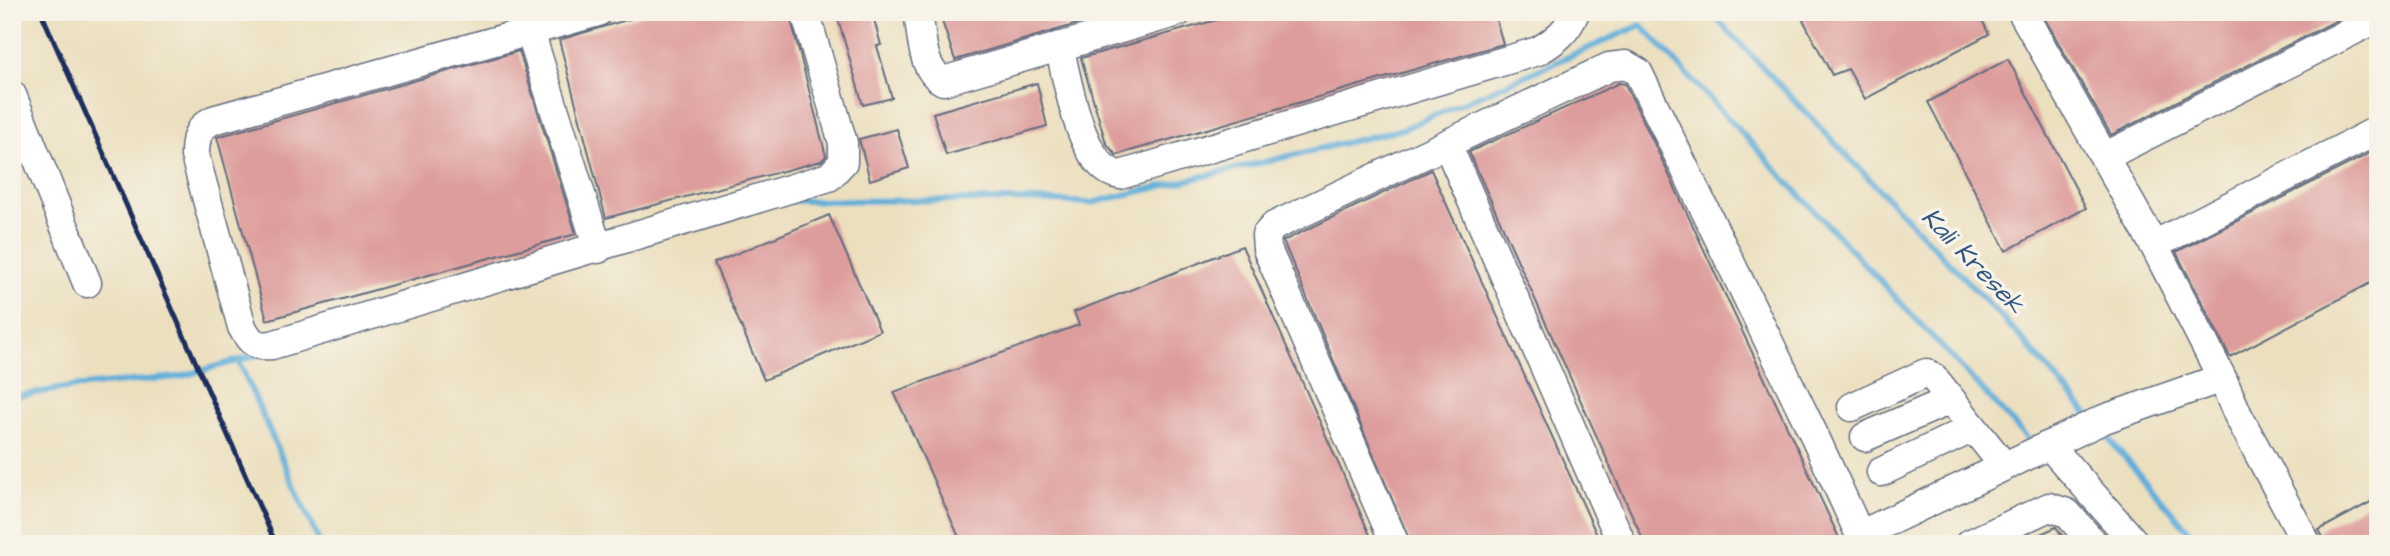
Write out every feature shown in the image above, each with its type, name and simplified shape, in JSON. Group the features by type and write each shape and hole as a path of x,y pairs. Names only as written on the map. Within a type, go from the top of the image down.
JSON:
{"street":[{"path":"598,12 527,23 213,120 201,128 195,143 195,156 242,327 253,343 259,347 272,345 598,249 829,177 843,162 844,143 805,12"},
{"path":"918,12 928,67 935,77 943,81 1178,12"},
{"path":"1059,46 1083,136 1092,155 1111,173 1121,174 1538,51 1557,40 1571,24 1575,12"},
{"path":"2022,12 2154,245 2238,415 2307,544"},
{"path":"2104,157 2378,18"},
{"path":"527,23 598,249"},
{"path":"1395,544 1267,248 1266,234 1274,226 1609,68 1626,65 1638,72 1862,539 2004,466 2104,419 2222,378"},
{"path":"12,95 86,283"},
{"path":"2154,245 2378,131"},
{"path":"1447,145 1622,544"},
{"path":"1852,407 1926,373 1934,378 2004,466"},
{"path":"1865,437 1950,400"},
{"path":"1881,472 1973,428"},
{"path":"2059,440 2136,544"},
{"path":"1969,544 2049,507 2067,513 2094,544"}],"building":[{"path":"653,12 789,12 826,156 821,161 606,218 559,40"},
{"path":"836,12 872,12 881,45 877,46 892,98 863,105"},
{"path":"939,12 1118,12 955,60"},
{"path":"1245,12 1494,12 1503,44 1116,155 1106,143 1081,58"},
{"path":"1799,12 1978,12 1989,34 1865,99 1848,69 1832,75"},
{"path":"2041,12 2353,12 2111,135"},
{"path":"519,51 576,234 267,320 217,137"},
{"path":"2008,59 2086,208 2006,251 1928,102"},
{"path":"1037,83 1047,126 946,155 933,113"},
{"path":"1619,83 1625,84 1654,143 1842,544 1645,544 1469,152"},
{"path":"897,129 909,168 870,180 859,139"},
{"path":"2378,149 2378,279 2230,357 2176,252"},
{"path":"1431,170 1601,544 1411,544 1283,241"},
{"path":"829,215 880,331 764,380 714,263"},
{"path":"1242,246 1374,544 962,544 894,392 1079,325 1074,312"},
{"path":"2378,498 2378,544 2327,544 2319,530"},
{"path":"2056,527 2068,544 2018,544"}],"waterway":[{"name":"Kali Kresek","path":"1710,12 2022,339 2091,418"},
{"path":"789,201 1035,200 1091,203 1403,129 1641,25 2027,438"},
{"path":"12,397 71,387 178,377 258,355"},
{"path":"238,360 320,544"},
{"name":"Kali Kresek","path":"2100,429 2200,544"}],"railway":[{"path":"41,12 276,544"}]}
